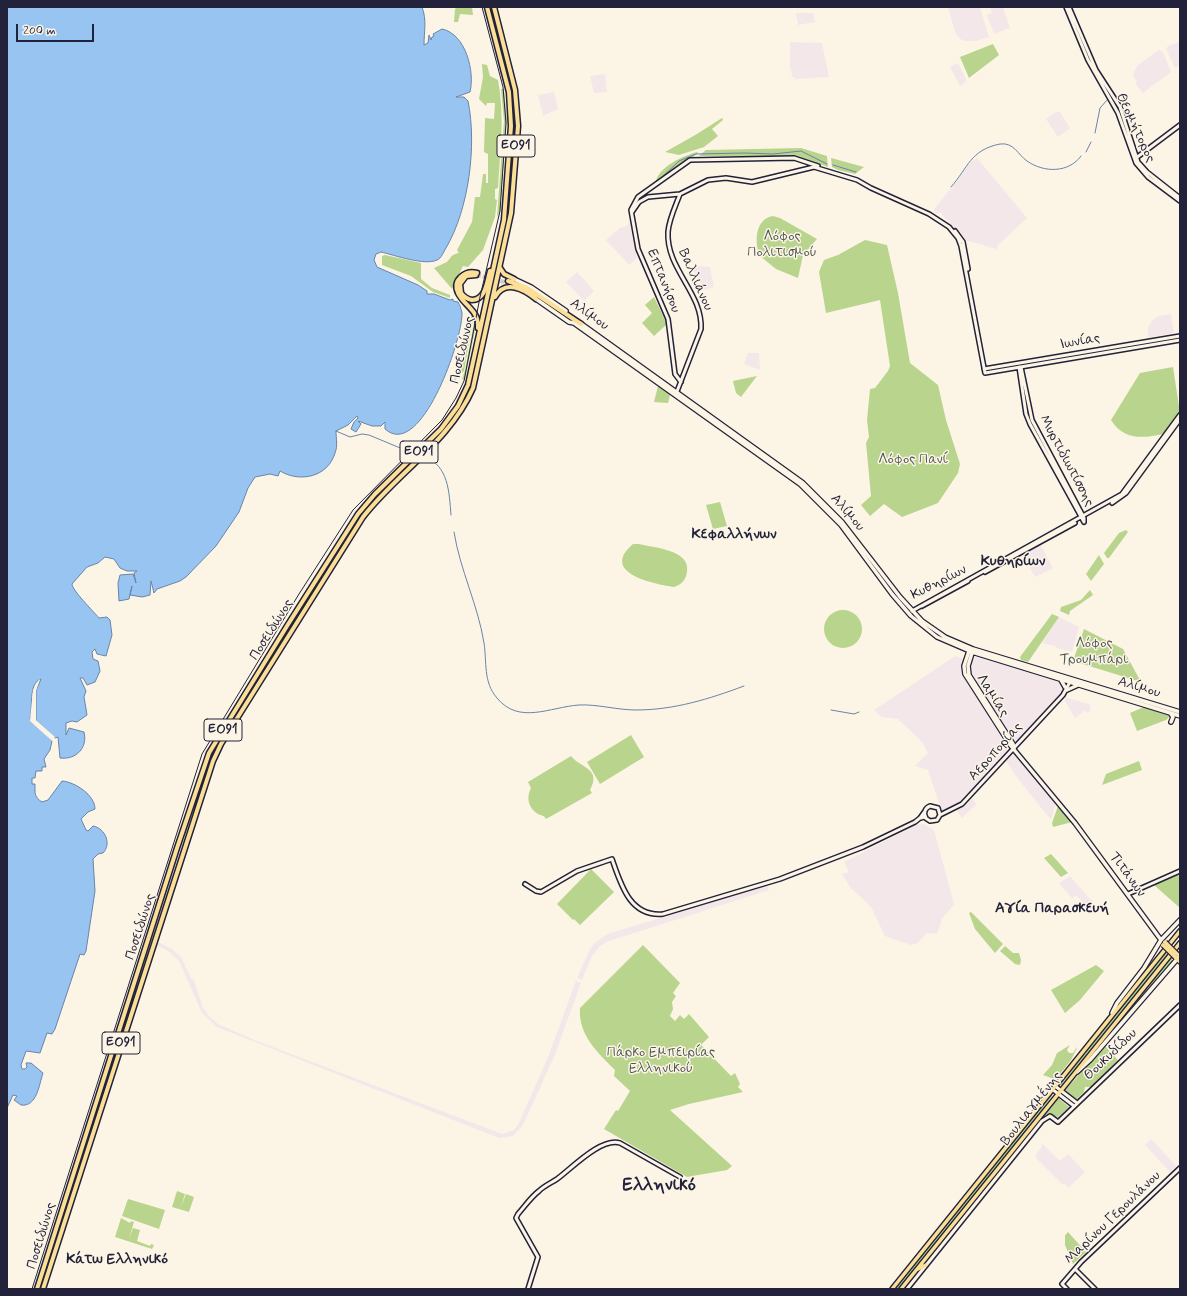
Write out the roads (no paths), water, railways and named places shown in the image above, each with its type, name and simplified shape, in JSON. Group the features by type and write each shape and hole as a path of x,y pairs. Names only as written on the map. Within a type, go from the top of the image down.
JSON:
{"highway":[{"name":"Ποσειδώνος","path":"37,1289 201,773 216,741 327,562 366,503 448,420 462,399 467,387 504,220 512,120 511,101 487,7"},
{"name":"Ποσειδώνος","path":"43,1289 207,775 218,749 328,571 366,513 448,428 462,410 475,381 510,213 518,115 513,81 494,7"},
{"path":"504,173 507,180"},
{"path":"501,210 506,198"},
{"path":"477,346 478,318 474,311 460,296 457,286 459,279 464,274 471,272 477,274 468,276 461,282 461,293 469,299 476,299 483,294 495,258"},
{"path":"500,266 504,274 514,279"},
{"path":"574,323 528,291 508,282 527,288 581,324"},
{"path":"492,305 499,292 510,287 521,289 536,299"},
{"path":"327,562 328,571"},
{"path":"280,638 288,636"},
{"path":"234,711 237,714 236,720"}],"main road":[{"name":"Αλίμου","path":"514,279 535,290 800,484 841,525 892,594 916,621 937,637 971,650 1180,712"},
{"name":"Αλίμου","path":"536,299 574,323 782,466 818,496 846,527 912,611 933,630 981,655 1058,678 1069,679 1078,685 1180,716"},
{"path":"969,662 971,650"},
{"name":"Λαμίας","path":"971,650 964,666 965,674 1014,748 1076,823"},
{"path":"969,662 974,657 981,655"},
{"name":"Λαμίας","path":"969,662 969,675 1013,744 1014,748"},
{"path":"1058,678 1063,681 1066,689 1078,685"},
{"path":"1170,713 1173,716 1171,722"},
{"name":"Τιτάνων","path":"1076,823 1163,942"},
{"name":"Βουλιαγμένης","path":"1112,1013 1117,1002 1180,920"},
{"name":"Βουλιαγμένης","path":"892,1289 1112,1013 1180,931"},
{"path":"1070,1078 1090,1060 1178,957 1163,942"},
{"name":"Βουλιαγμένης","path":"904,1288 1070,1078 1180,943"},
{"path":"1036,1122 1036,1128"},
{"path":"1016,1146 1025,1141"},
{"path":"935,1254 937,1245"},
{"path":"917,1270 926,1265"}],"street":[{"name":"Θεομήτορος","path":"1067,7 1096,70 1120,107 1136,158 1147,172 1180,198"},
{"name":"Θεομήτορος","path":"1067,7 1088,60 1118,113 1136,163 1148,177 1180,201"},
{"path":"1136,158 1180,125"},
{"path":"631,211 638,198 690,160 794,158 859,178 872,186 926,210 950,225 963,242 986,371"},
{"path":"804,161 807,166 806,170"},
{"path":"631,211 642,199 652,195 680,194 713,179 726,178 752,182 814,167 857,180 871,188 929,214 949,227 961,243 986,371"},
{"path":"650,190 652,195"},
{"name":"Βαλλιάνου","path":"675,393 701,329 702,319 698,306 673,261 670,251 668,228 680,194"},
{"name":"Επτανήσου","path":"631,211 642,260 668,319 675,374 679,381"},
{"name":"Ιωνίας","path":"1020,366 1180,336"},
{"name":"Ιωνίας","path":"986,371 1180,340"},
{"name":"Μυρτιδιωτίσσης","path":"1020,366 1032,420 1082,518"},
{"name":"Κυθηρίων","path":"1082,518 1123,494 1180,415"},
{"name":"Κυθηρίων","path":"912,611 1125,494 1180,419"},
{"name":"Αεροπορίας","path":"940,815 962,804 1063,695 1069,679"},
{"path":"525,884 536,891 541,892 577,871 612,859 623,888 631,902 640,910 656,915 780,879 862,847 920,818 935,821 940,815 939,810 936,806 928,807 920,818"},
{"path":"925,811 926,818"},
{"path":"823,863 825,867"},
{"path":"1128,894 1180,871"},
{"name":"Θουκυδίδου","path":"1036,1128 1049,1116 1058,1122 1075,1104 1180,1005"},
{"path":"1054,1087 1075,1104"},
{"path":"904,1288 926,1265 1036,1128"},
{"path":"528,1289 538,1257 516,1218 539,1190 557,1179 599,1147 613,1142 620,1143 680,1177"},
{"name":"Μαρίνου Γερουλάνου","path":"1068,1289 1062,1284 1075,1269 1180,1168"},
{"path":"1075,1269 1095,1289"}],"water":[{"path":"7,7 422,7 425,21 424,45 428,43 429,35 431,40 434,36 433,34 442,29 450,32 457,38 467,55 471,74 470,92 456,97 464,97 468,101 472,137 469,176 465,196 454,232 441,257 432,262 425,262 381,252 376,254 374,260 377,267 418,285 427,291 427,294 434,294 450,300 453,299 453,301 458,302 462,313 455,346 448,369 425,413 412,428 399,434 385,429 385,422 381,426 372,426 358,421 361,424 356,432 351,429 354,422 358,418 357,416 348,425 336,431 337,445 335,453 326,468 320,472 312,476 296,477 280,471 278,476 270,474 255,477 248,488 239,512 216,546 186,577 180,581 157,589 154,593 151,581 150,595 142,597 130,595 132,586 129,599 119,601 118,583 120,575 133,574 136,583 134,573 137,571 127,571 120,568 114,559 105,557 98,563 87,567 72,584 79,596 99,618 107,617 110,620 112,635 106,656 97,654 95,649 92,652 93,659 98,661 100,671 95,682 87,685 83,678 80,678 86,691 84,697 87,715 77,722 72,721 66,723 66,735 69,728 84,732 84,743 80,752 76,755 60,758 58,737 55,738 36,720 36,691 41,679 37,681 34,686 30,719 52,741 50,750 44,759 46,767 42,767 42,771 36,771 35,778 32,778 32,784 35,784 36,796 42,802 48,800 62,781 73,784 88,794 92,799 95,809 88,812 81,819 86,830 88,831 93,826 97,827 104,833 107,845 103,853 98,854 93,859 95,891 86,951 84,955 80,954 55,1029 52,1034 47,1033 40,1053 26,1051 21,1065 22,1069 25,1069 27,1067 26,1063 31,1063 43,1073 38,1089 31,1103 21,1105 14,1100 17,1096 13,1095 7,1108"}],"waterway":[{"path":"1095,133 1100,108 1108,99"},
{"path":"1086,152 1091,142"},
{"path":"951,187 976,155 990,147 1000,144 1009,145 1027,161 1041,168 1056,169 1070,166 1081,156"},
{"path":"659,180 679,161 696,154 773,154 801,151 827,164"},
{"path":"833,165 856,172"},
{"path":"336,431 350,437 362,434 369,435 405,450"},
{"path":"424,456 432,460 443,473 448,489 451,515"},
{"path":"454,532 460,560 481,629 489,685 497,698 506,706 515,711 525,713 579,705 593,705 629,710 650,710 691,703 744,686"},
{"path":"831,710 854,714 859,712"}],"tunnel":[{"path":"477,275 508,283"}],"tram line":[{"path":"32,1289 202,754 299,594 353,510 442,420 456,398 464,381 480,297 500,211 506,123 503,87 482,7"}],"district":[{"name":"Κεφαλλήνων","path":"734,535"},
{"name":"Κυθηρίων","path":"1013,562"},
{"name":"Αγία Παρασκευή","path":"1052,909"},
{"name":"Ελληνικό","path":"659,1186"},
{"name":"Κάτω Ελληνικό","path":"117,1260"}],"park label":[{"name":"Λόφος Πολιτισμού","path":"782,246"},
{"name":"Λόφος Πανί","path":"913,460"},
{"name":"Λόφος Τρουμπάρι","path":"1094,652"},
{"name":"Πάρκο Εμπειρίας Ελληνικού","path":"661,1062"}]}
